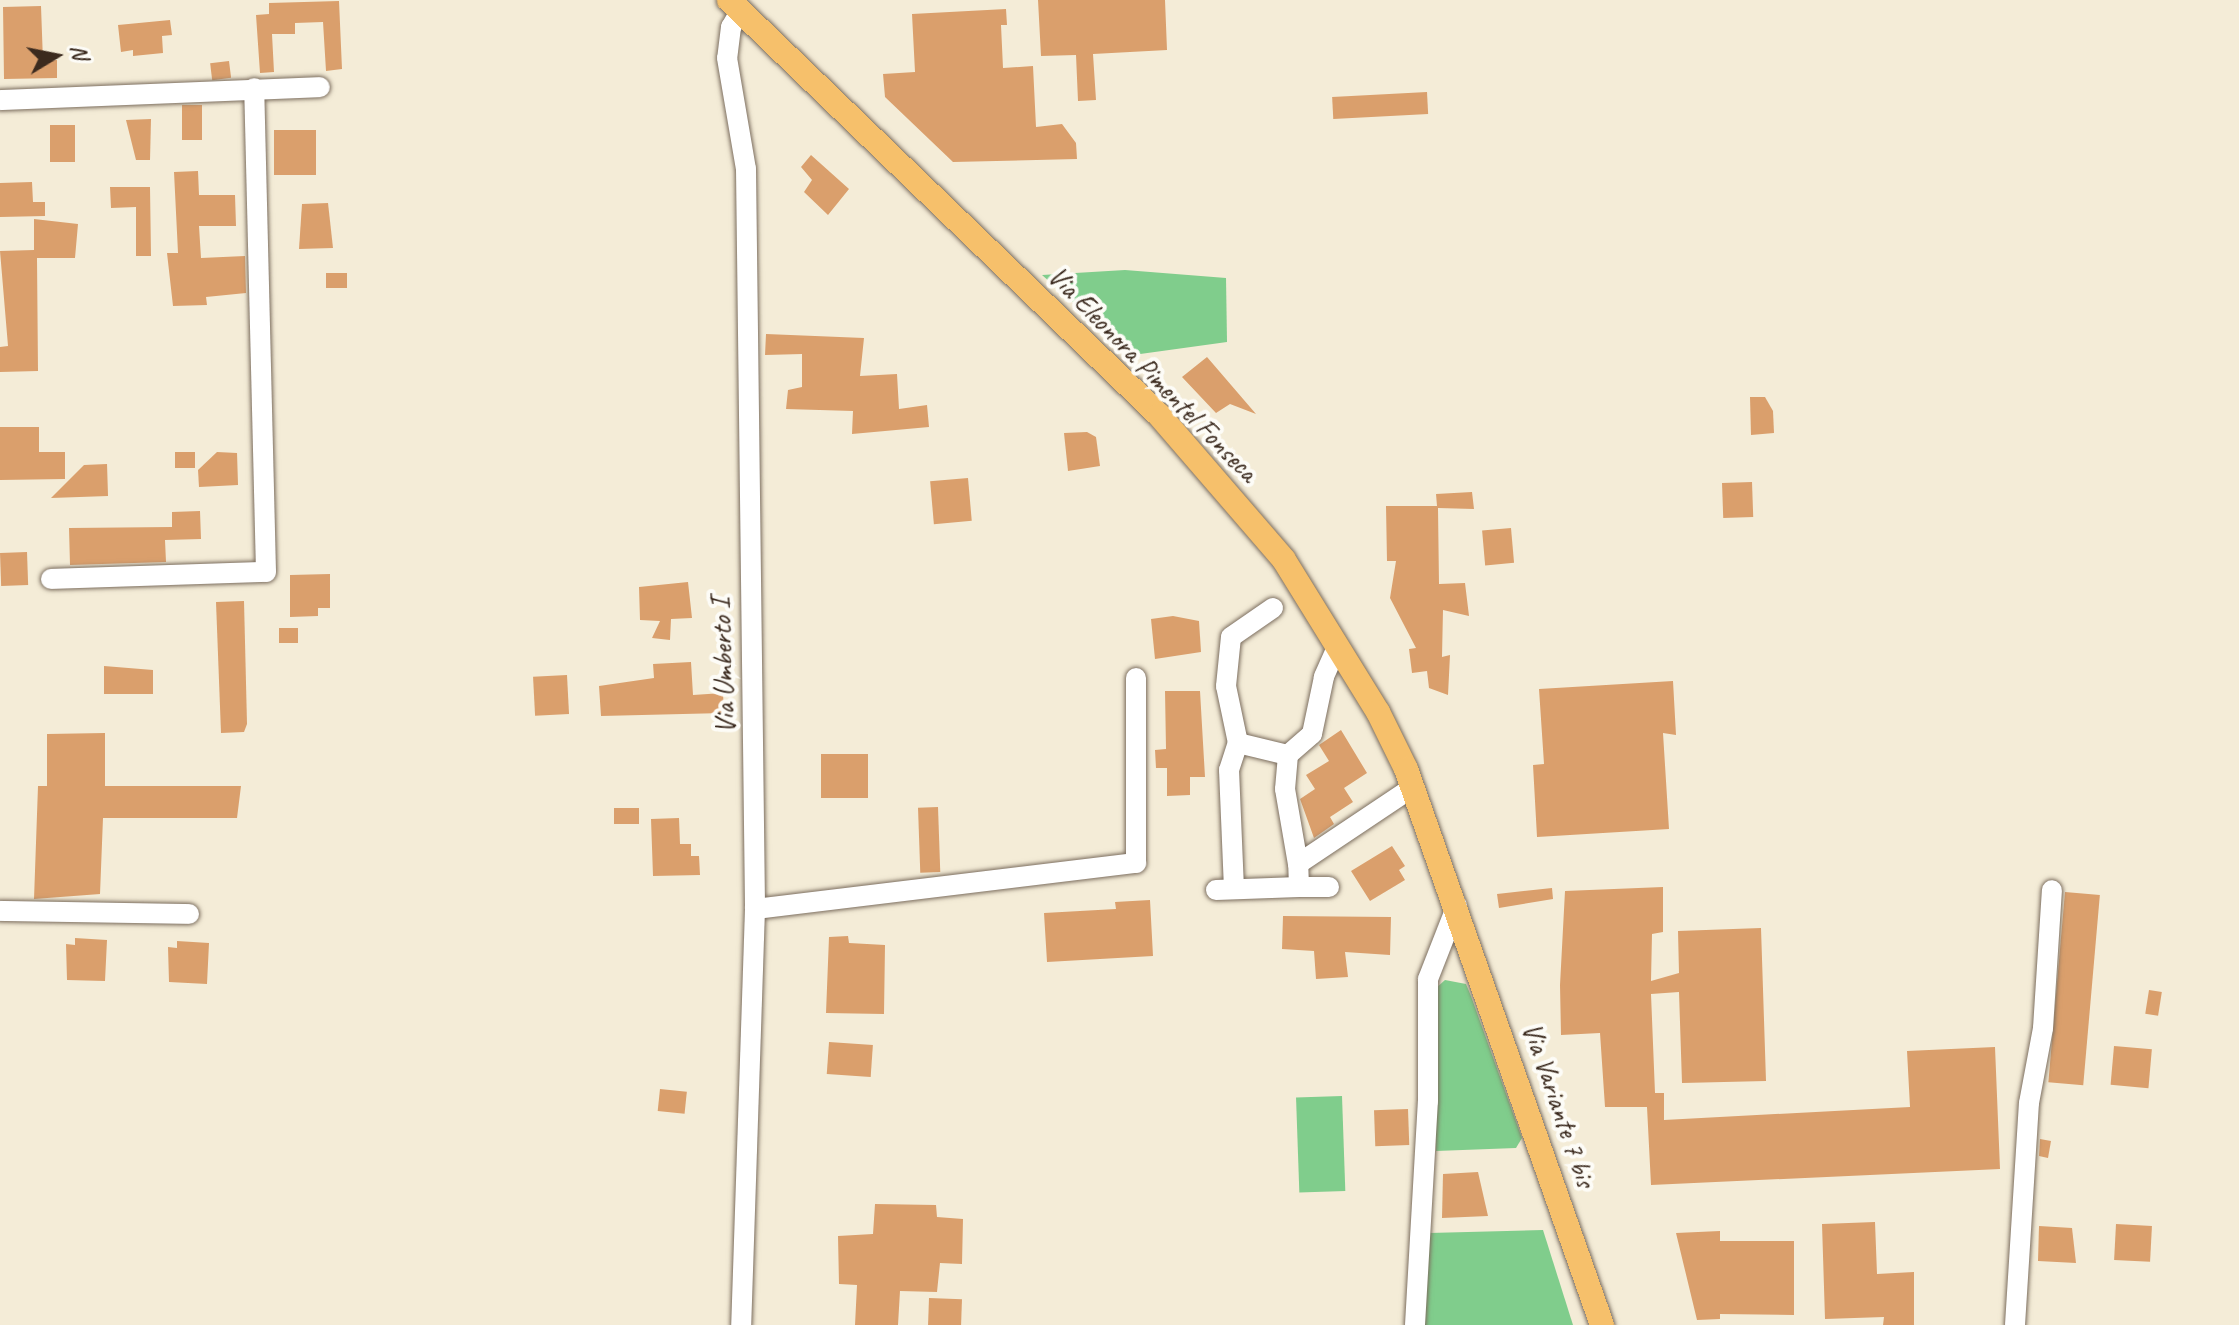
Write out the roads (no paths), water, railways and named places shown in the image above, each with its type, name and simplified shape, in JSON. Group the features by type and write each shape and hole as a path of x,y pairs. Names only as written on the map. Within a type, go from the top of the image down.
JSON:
{"main road":[{"name":"Via Eleonora Pimentel Fonseca","path":"735,5 1159,415 1284,560 1338,645 1413,787 1457,905"},
{"name":"Via Variante 7 bis","path":"1457,905 1602,1325"}],"street":[{"name":"Via Umberto I","path":"735,5 727,58 746,169 755,909 741,1325"},
{"path":"0,100 320,87"},
{"path":"51,579 266,572 254,88"},
{"path":"1273,608 1231,637 1226,686 1238,743 1229,770 1225,889 1329,887"},
{"path":"1299,887 1298,864 1286,801 1288,755 1312,734 1324,677 1338,645"},
{"path":"755,909 1136,863 1136,678"},
{"path":"1238,743 1288,755"},
{"path":"1298,864 1413,787"},
{"path":"2015,1325 2029,1103 2043,1028 2052,890"},
{"path":"1415,1325 1426,1163 1428,979 1457,905"},
{"path":"0,911 189,914"}]}
